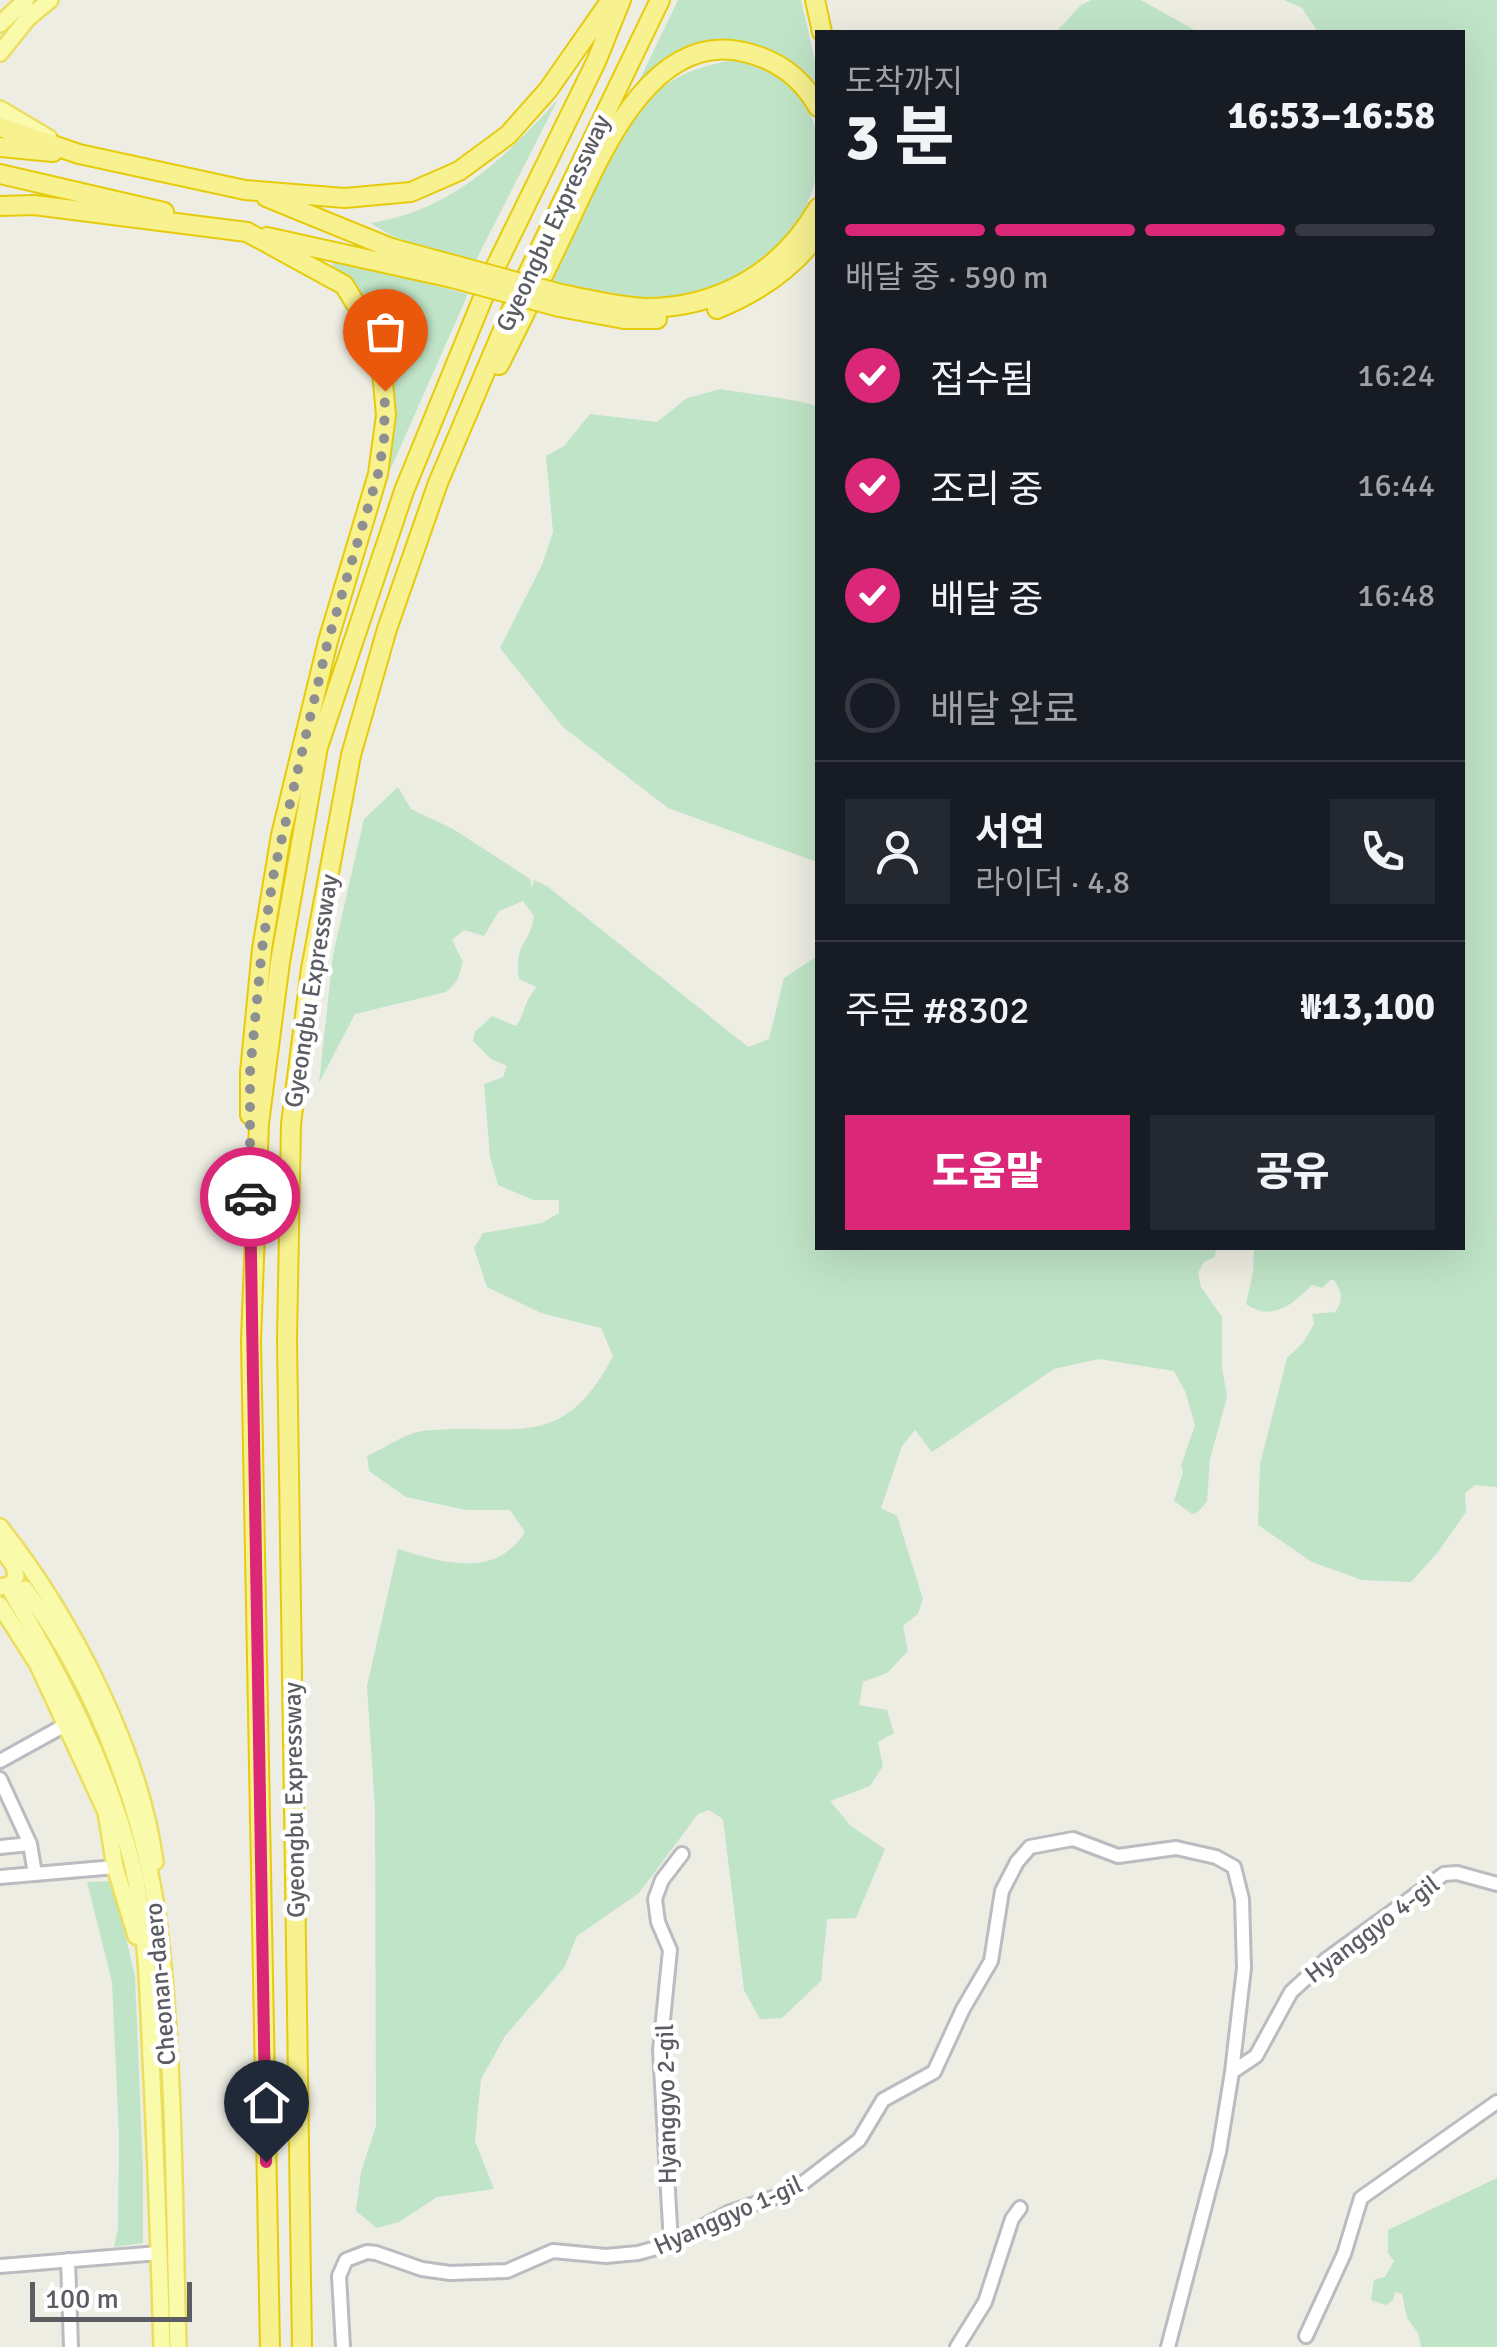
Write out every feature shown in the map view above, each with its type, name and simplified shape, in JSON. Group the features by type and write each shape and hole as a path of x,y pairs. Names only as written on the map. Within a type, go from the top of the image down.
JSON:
{"highway":[{"path":"0,127 79,154 246,190 345,198 410,192 459,171 508,135 531,110 611,0"},
{"name":"Gyeongbu Expressway","path":"270,2347 251,1341 259,1123 280,962 318,748 404,491 496,266 596,62 622,0"},
{"name":"Gyeongbu Expressway","path":"302,2347 287,1339 290,1124 311,969 351,756 387,628 438,483 518,292 660,0"},
{"path":"815,0 822,30"},
{"path":"438,483 613,130 651,83 695,56 740,51 785,68 806,87 815,102"},
{"path":"0,147 79,154"},
{"path":"0,174 247,232 455,272 560,300 600,316 650,320 717,309 743,298 783,271 815,237"},
{"path":"246,190 455,272"},
{"path":"0,206 34,205 247,232 344,285 362,314 381,361 386,415 378,474 332,625 306,728 281,834 262,949 250,1072 251,1341"},
{"path":"560,300 644,308 711,299 750,280 775,262 799,238 815,213"}],"main road":[{"path":"0,24 26,0"},
{"path":"0,53 28,18 50,0"},
{"path":"0,110 79,154"},
{"path":"0,1527 67,1630 117,1727 152,1840 161,1946"},
{"path":"0,1546 16,1576 9,1594 106,1812 114,1867 148,1983"},
{"name":"Cheonan-daero","path":"9,1594 80,1681 112,1753 149,1874 161,1946 178,2347"},
{"name":"Cheonan-daero","path":"9,1594 73,1700 112,1796 140,1905 148,1983 162,2347"}],"street":[{"path":"0,1761 67,1724"},
{"path":"0,1779 30,1844 35,1874"},
{"name":"Hyanggyo 1-gil","path":"342,2347 339,2276 346,2260 357,2255 385,2254 442,2274 498,2272 552,2250 619,2256 672,2244 730,2212 799,2188 859,2140 883,2100 934,2072 991,1961 1002,1891 1023,1854 1039,1844 1074,1840 1118,1856 1176,1848 1216,1857 1234,1867 1242,1900 1244,1972 1219,2152 1168,2347"},
{"path":"0,1847 30,1844"},
{"name":"Hyanggyo 2-gil","path":"672,2244 660,2050 670,1950 658,1922 655,1900 662,1880 682,1854"},
{"path":"0,1877 114,1867"},
{"name":"Hyanggyo 4-gil","path":"1232,2072 1256,2056 1291,1992 1326,1959 1444,1874 1457,1873 1497,1884"},
{"path":"1306,2336 1344,2254 1361,2198 1497,2102"},
{"path":"957,2347 985,2302 1012,2220 1020,2208"},
{"path":"0,2266 159,2253"},
{"path":"68,2260 71,2347"}],"green space":[{"path":"678,0 801,0 815,60 815,89 791,62 763,49 667,61 639,81"},
{"path":"1091,0 1141,0 1194,30 1058,30 1081,5"},
{"path":"1284,0 1497,0 1497,1487 1475,1485 1465,1493 1466,1512 1411,1582 1362,1580 1312,1562 1258,1525 1260,1464 1287,1358 1303,1343 1314,1324 1312,1314 1335,1312 1341,1296 1334,1280 1330,1280 1322,1288 1312,1285 1281,1309 1264,1311 1246,1304 1254,1250 1465,1250 1465,30 1317,30 1302,8"},
{"path":"732,60 751,64 777,75 798,95 815,131 815,179 790,232 736,282 685,298 651,301 547,282 622,130 658,91 696,70"},
{"path":"558,99 473,266 425,255 370,223 399,217 451,194 497,161"},
{"path":"337,261 468,294 380,493 393,408 391,364 378,325 339,278 332,263"},
{"path":"721,389 815,406 815,861 668,808 563,727 500,648 542,565 553,532 546,456 564,446 590,414 657,422 687,398"},
{"path":"398,787 411,809 453,829 530,879 532,888 534,880 547,886 748,1047 769,1039 784,978 815,957 815,1250 1216,1250 1215,1257 1204,1262 1198,1273 1201,1287 1222,1317 1222,1368 1227,1397 1210,1459 1207,1501 1192,1514 1174,1501 1195,1425 1185,1391 1174,1371 1099,1359 1054,1369 932,1452 915,1430 902,1446 881,1508 897,1516 923,1599 918,1614 903,1626 908,1651 887,1673 863,1682 859,1705 887,1710 894,1733 878,1742 883,1766 870,1786 830,1801 851,1826 885,1849 856,1918 827,1919 821,1981 782,2018 760,2019 744,1990 723,1819 709,1810 698,1814 639,1893 577,1936 564,1968 505,2036 481,2079 475,2141 494,2189 437,2197 399,2222 377,2228 356,2211 361,2172 376,2126 375,1810 367,1686 398,1549 450,1562 484,1562 513,1547 525,1532 510,1510 466,1510 406,1497 369,1471 367,1456 416,1432 509,1429 554,1421 594,1388 613,1356 601,1328 541,1313 487,1287 474,1248 483,1233 542,1223 559,1213 559,1200 533,1200 498,1185 490,1157 484,1084 503,1077 507,1066 491,1059 473,1041 475,1032 492,1016 516,1026 537,987 519,979 520,951 534,916 523,901 499,911 484,936 464,930 452,940 463,962 457,981 446,992 355,1014 319,1083 333,955 364,819"},
{"path":"113,1881 135,1977 143,2170 143,2243 114,2247 118,2229 119,2137 112,1982 87,1882"},
{"path":"1497,2178 1497,2347 1421,2347 1418,2333 1407,2318 1402,2294 1395,2292 1386,2305 1371,2300 1374,2280 1385,2277 1394,2261 1388,2253 1388,2230"}],"way so far":[{"path":"250,1197 250,1072 274,872 328,641 378,474 384,441 385,391"}],"route":[{"path":"250,1197 266,2162"}]}
